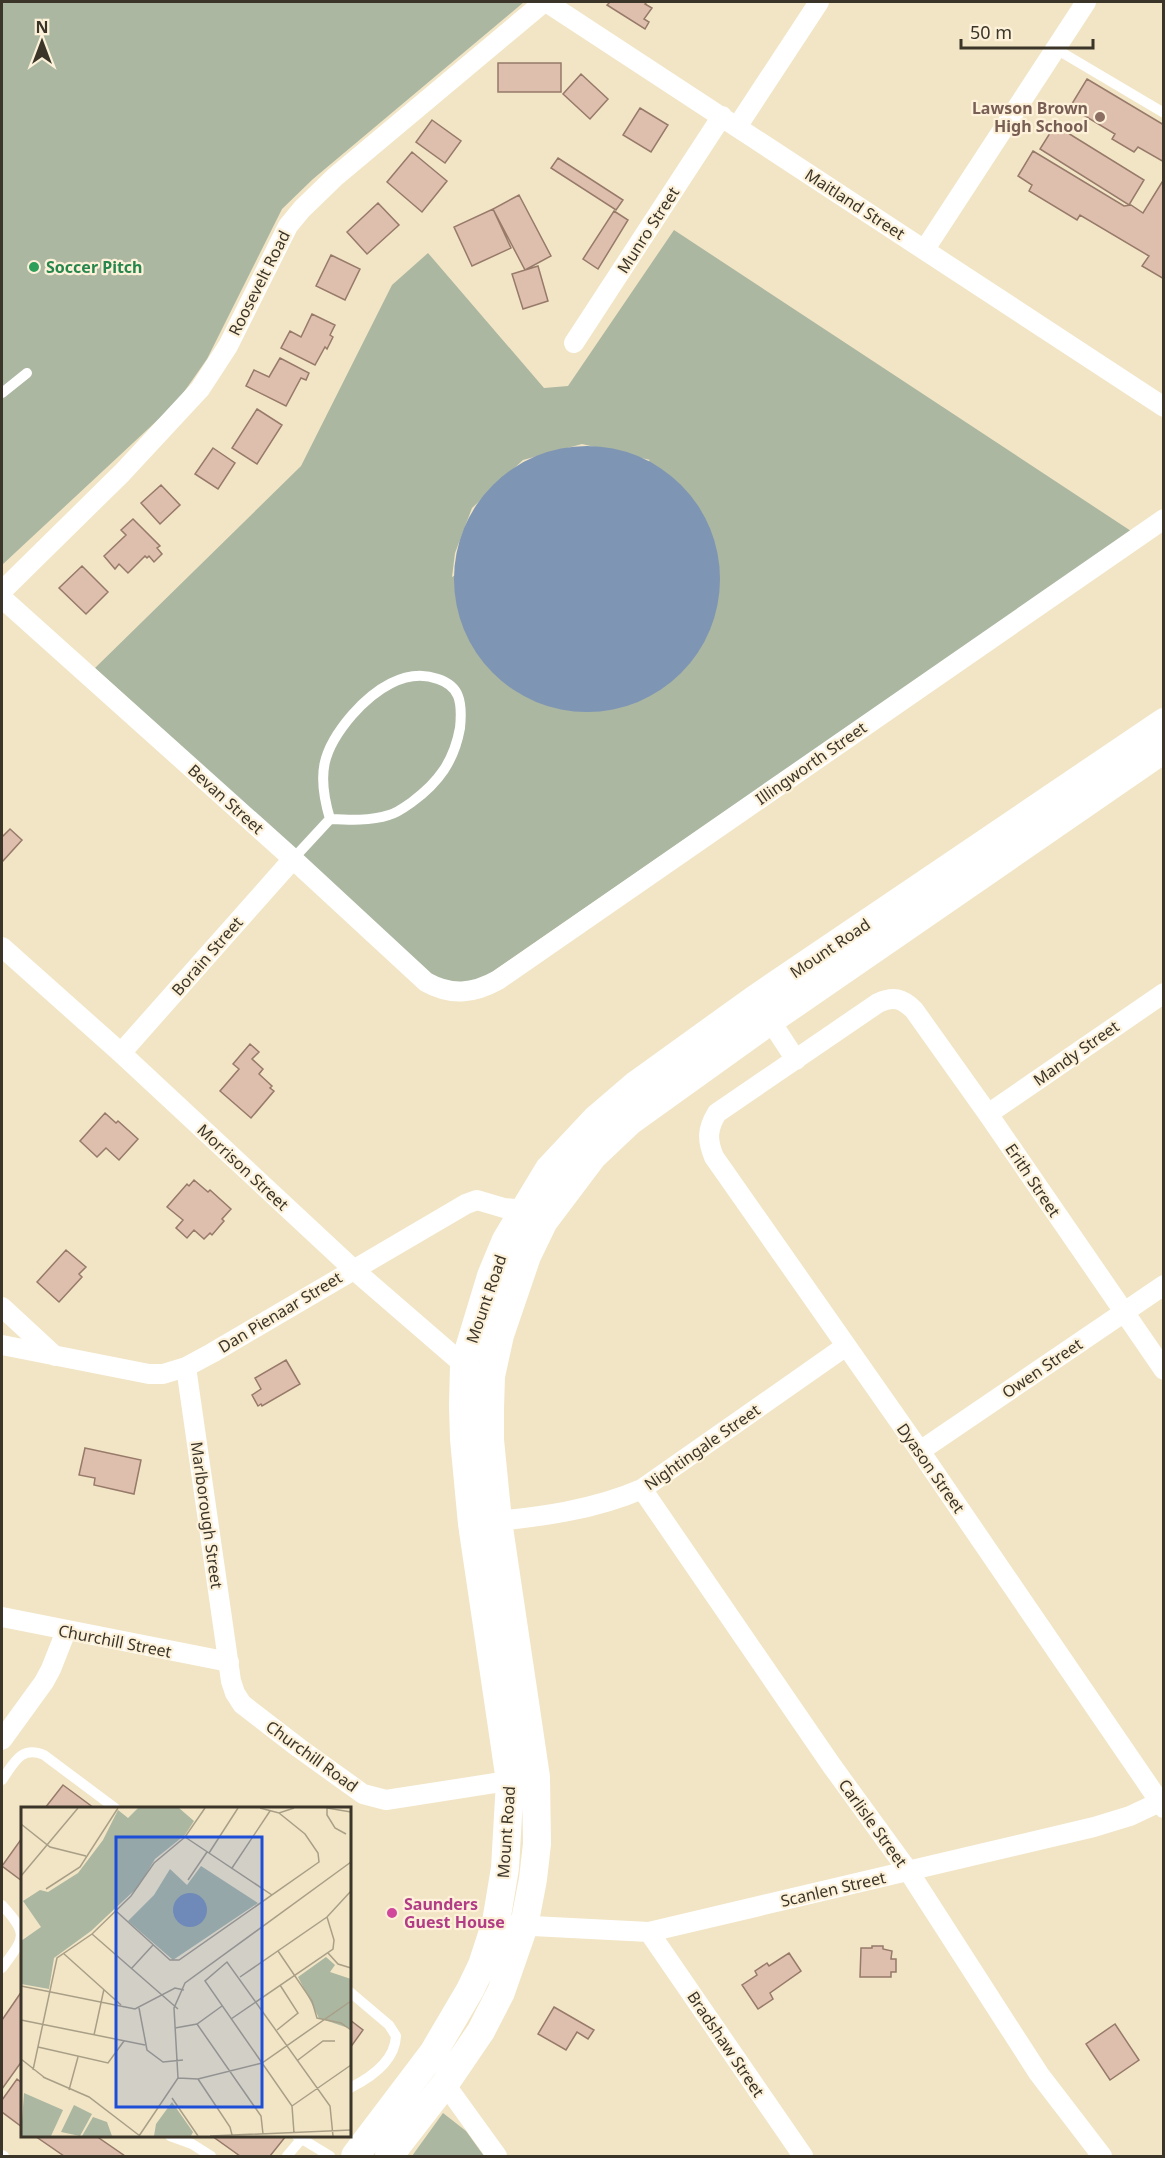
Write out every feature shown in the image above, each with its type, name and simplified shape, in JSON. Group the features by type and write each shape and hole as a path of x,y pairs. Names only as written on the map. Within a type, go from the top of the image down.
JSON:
{"main road":[{"name":"Mount Road","path":"485,1522 491,1376 500,1335 527,1256 534,1216 549,1169 595,1120 637,1084 763,1010 1131,758 1164,722"},
{"name":"Mount Road","path":"1131,758 1164,749"},
{"name":"Mount Road","path":"389,2157 445,2085 481,2031 501,1992 524,1926 537,1844 523,1779 485,1522 464,1439 464,1365 491,1276 506,1240 534,1216"},
{"name":"Mount Road","path":"355,2157 446,2033 470,1990 496,1922 523,1779"}],"street":[{"name":"Maitland Street","path":"545,2 1164,407"},
{"name":"Roosevelt Road","path":"2,591 115,480 200,389 228,346 288,226 302,209 344,170 545,2"},
{"name":"Munro Street","path":"574,343 729,122 819,2"},
{"path":"925,249 1086,2"},
{"name":"Illingworth Street","path":"454,993 472,992 498,980 1164,519"},
{"name":"Bevan Street","path":"2,598 293,859 426,982 454,993"},
{"name":"Borain Street","path":"121,1053 293,859"},
{"name":"Morrison Street","path":"2,947 121,1053 352,1269 464,1365 491,1376"},
{"name":"Mandy Street","path":"988,1114 1164,993"},
{"name":"Erith Street","path":"796,1060 878,1003 896,998 906,1001 988,1114 1164,1370"},
{"path":"763,1010 796,1060"},
{"name":"Dyason Street","path":"796,1060 717,1113 710,1125 709,1146 714,1157 920,1451 1162,1804"},
{"name":"Dan Pienaar Street","path":"2,1345 149,1374 163,1374 186,1367 466,1204 477,1200 534,1216"},
{"name":"Owen Street","path":"920,1451 1164,1285"},
{"path":"2,1307 55,1356"},
{"name":"Nightingale Street","path":"485,1522 597,1506 642,1490 846,1346"},
{"name":"Marlborough Street","path":"186,1367 229,1662"},
{"name":"Carlisle Street","path":"642,1490 832,1766 909,1872 1039,2074 1102,2157"},
{"name":"Churchill Street","path":"2,1617 229,1662"},
{"path":"2,1740 44,1682 66,1631"},
{"name":"Churchill Road","path":"229,1662 235,1693 242,1704 363,1794 386,1800 523,1779"},
{"name":"Scanlen Street","path":"496,1922 524,1926 649,1932 1094,1827 1162,1804"},
{"name":"Bradshaw Street","path":"649,1932 802,2157"},
{"path":"445,2085 497,2157"}],"lane":[{"path":"1056,49 1164,113"},
{"path":"2,393 27,373"},
{"path":"293,859 330,819 366,820 392,814 434,784 443,774 457,741 461,707 452,687 436,678 409,677 393,681 358,708 331,744 324,764 323,792 330,819"},
{"path":"2,1780 21,1755 28,1751 36,1752 44,1755 112,1807"},
{"path":"2,1905 18,1923 21,1930 16,1949 2,1968"},
{"path":"351,1993 389,2025 396,2036 395,2047 378,2070 371,2077 351,2087"},
{"path":"173,2137 192,2144 211,2157"},
{"path":"287,2157 301,2137 330,2157"}],"green space":[{"path":"2,2 524,2 313,179 282,209 207,359 177,402 2,565"},
{"path":"674,230 1131,531 485,977 466,984 437,979 95,668 301,466 392,285 428,253 544,388 568,386","holes":["582,444 650,460 452,577 455,553 472,508 523,460"]},
{"path":"443,2113 466,2131 484,2156 412,2156"}],"water":[{"path":"587,446 613,449 638,456 661,468 681,485 698,505 710,528 717,553 720,579 717,605 710,630 698,653 681,673 661,690 638,702 613,709 587,712 561,709 536,702 513,690 493,673 476,653 464,630 457,605 454,579 457,553 464,528 476,505 493,485 513,468 536,456 561,449"}],"building":[{"path":"610,2 647,2 645,4 652,8 644,19 649,22 645,29 607,5"},
{"path":"498,63 561,63 561,92 498,92"},
{"path":"581,74 608,99 590,119 563,94"},
{"path":"1087,79 1164,125 1164,162 1138,147 1134,152 1112,139 1115,134 1070,107"},
{"path":"640,108 668,125 651,152 623,135"},
{"path":"432,120 461,141 445,163 416,142"},
{"path":"1055,125 1144,180 1129,205 1040,149"},
{"path":"1033,151 1124,206 1131,205 1143,213 1164,179 1164,279 1142,266 1149,256 1080,215 1077,220 1029,191 1032,185 1018,176"},
{"path":"412,152 447,181 422,212 387,182"},
{"path":"558,158 623,200 616,210 551,168"},
{"path":"519,195 551,256 525,270 493,209"},
{"path":"378,203 399,225 367,254 347,232"},
{"path":"493,209 511,248 472,266 454,227"},
{"path":"614,211 628,220 598,269 583,259"},
{"path":"331,255 360,269 345,300 316,286"},
{"path":"538,266 548,301 523,309 512,274"},
{"path":"312,314 335,325 330,335 333,337 327,349 325,347 315,365 281,348 290,331 301,337"},
{"path":"280,358 309,373 306,380 301,378 286,406 246,386 254,370 269,377"},
{"path":"257,409 282,425 257,464 232,448"},
{"path":"213,448 235,463 218,489 195,474"},
{"path":"161,485 180,505 160,524 141,503"},
{"path":"133,519 160,546 157,548 162,554 154,562 149,556 147,558 145,556 128,573 119,564 115,569 104,556 126,535 121,530"},
{"path":"82,566 108,592 86,614 59,588"},
{"path":"10,829 22,840 2,862 2,835"},
{"path":"250,1044 259,1052 252,1059 263,1069 259,1074 272,1086 270,1088 274,1091 251,1118 220,1091 239,1069 233,1064"},
{"path":"105,1113 138,1139 119,1160 106,1148 97,1157 80,1141"},
{"path":"194,1180 208,1192 210,1190 231,1209 212,1235 210,1233 204,1239 194,1230 187,1238 176,1228 183,1220 167,1207 187,1184 189,1186"},
{"path":"66,1250 86,1267 79,1274 82,1277 59,1302 37,1282"},
{"path":"286,1360 300,1384 262,1406 261,1404 258,1406 252,1395 261,1389 255,1378"},
{"path":"85,1448 141,1460 134,1494 94,1485 95,1478 79,1475"},
{"path":"63,1785 93,1807 46,1807"},
{"path":"21,1839 21,1880 2,1866"},
{"path":"872,1946 883,1946 883,1949 892,1951 891,1959 896,1959 896,1972 891,1972 891,1977 860,1977 861,1948 872,1948"},
{"path":"789,1953 801,1971 770,1993 773,1999 758,2009 742,1985 757,1975 755,1971 767,1963 769,1966"},
{"path":"21,1992 21,2062 2,2089 2,2020"},
{"path":"554,2007 594,2030 588,2039 577,2032 566,2050 538,2034"},
{"path":"351,2021 363,2030 351,2047"},
{"path":"1115,2024 1139,2060 1110,2080 1086,2044"},
{"path":"17,2079 21,2082 21,2126 2,2112 2,2100"},
{"path":"36,2137 97,2137 125,2156 64,2156"},
{"path":"213,2137 285,2137 270,2156 240,2156"}],"place":[{"name":"Lawson Brown High School","path":"1100,117"},
{"name":"Soccer Pitch","path":"34,267"},
{"name":"Saunders Guest House","path":"392,1913"}]}
